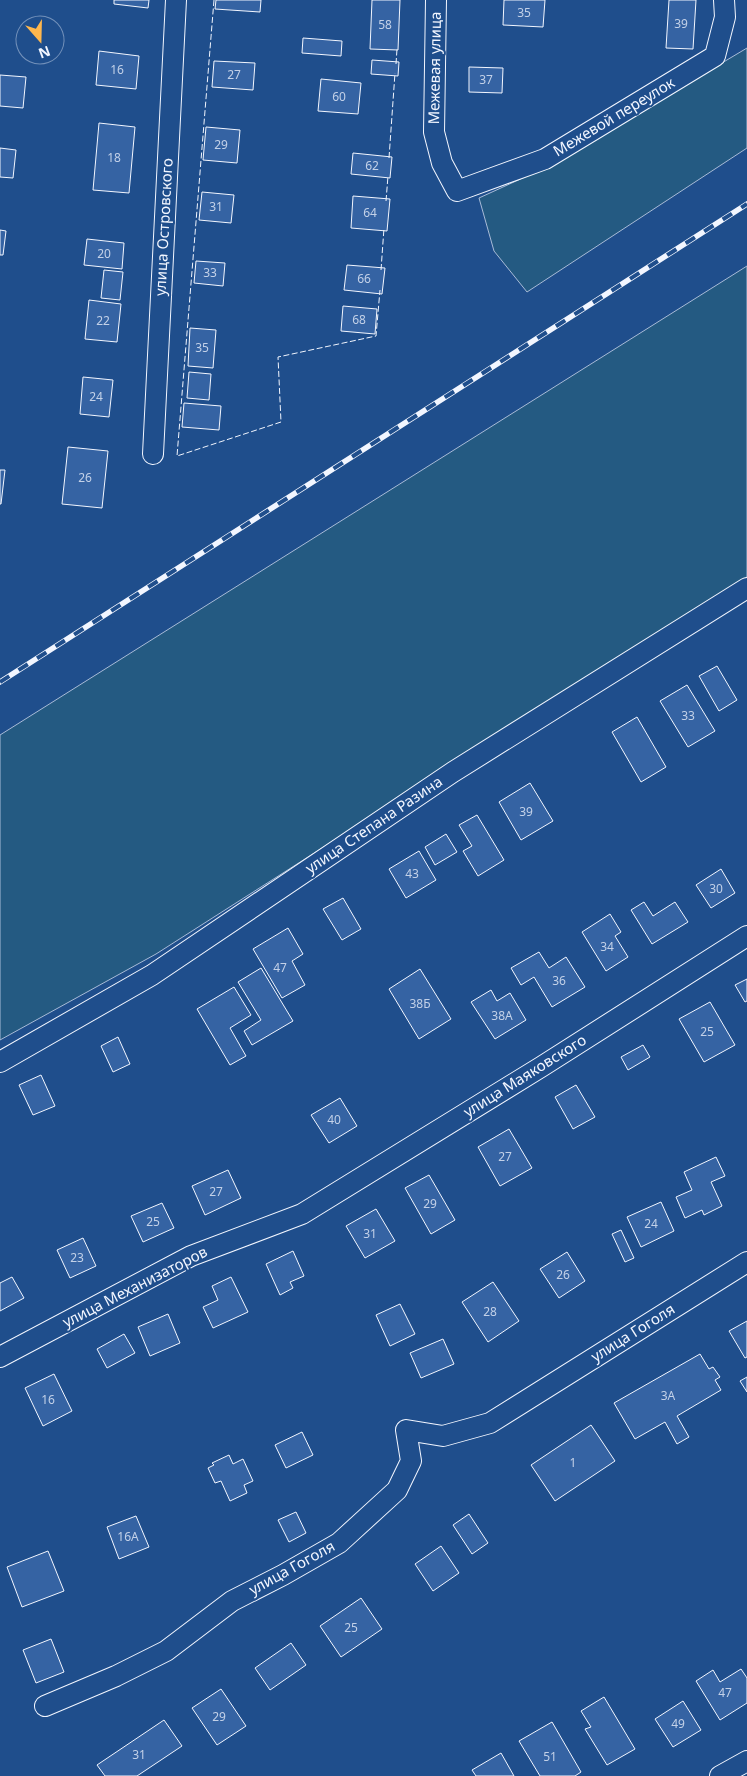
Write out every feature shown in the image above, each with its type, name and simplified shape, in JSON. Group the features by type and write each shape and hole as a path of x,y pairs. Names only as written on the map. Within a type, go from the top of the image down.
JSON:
{"street":[{"name":"улица Островского","path":"153,454 176,0"},
{"name":"Межевая улица","path":"436,0 434,132 442,163 457,191"},
{"name":"Межевой переулок","path":"457,191 545,159 715,56 726,16 724,0"},
{"name":"улица Степана Разина","path":"0,1062 152,975 453,772 747,588"},
{"name":"улица Маяковского","path":"302,1214 542,1067 747,936"},
{"name":"улица Механизаторов","path":"0,1357 191,1256 302,1214"},
{"name":"улица Гоголя","path":"44,1706 116,1676 166,1651 232,1601 339,1543 397,1490 411,1461 406,1430 443,1436 490,1422 747,1262"},
{"path":"720,1776 747,1761"}],"shaded area":[{"path":"747,48 747,148 527,292 494,251 479,198 551,165"},
{"path":"747,266 747,577 156,954 0,1040 0,735"}],"building":[{"path":"114,0 149,0 148,8 114,4"},
{"path":"216,0 261,0 260,12 215,9"},
{"path":"372,0 400,0 398,50 370,49"},
{"path":"504,0 545,0 543,27 503,25"},
{"path":"669,0 696,0 693,49 666,48"},
{"path":"303,38 342,41 341,56 302,53"},
{"path":"99,51 139,56 136,89 96,85"},
{"path":"372,60 399,62 398,76 371,74"},
{"path":"214,61 255,63 253,90 212,87"},
{"path":"469,67 503,68 502,93 469,92"},
{"path":"0,75 26,77 23,108 0,106"},
{"path":"321,79 361,83 358,114 318,111"},
{"path":"99,123 135,127 129,193 93,190"},
{"path":"206,127 240,130 237,163 203,160"},
{"path":"0,148 16,150 13,178 0,177"},
{"path":"353,153 392,157 390,178 351,174"},
{"path":"202,192 234,195 231,223 199,220"},
{"path":"353,196 390,199 387,231 351,228"},
{"path":"0,230 6,231 3,255 0,255"},
{"path":"87,239 124,243 122,269 84,265"},
{"path":"196,261 225,263 223,286 194,283"},
{"path":"347,265 385,268 382,294 344,290"},
{"path":"104,270 123,272 120,300 101,298"},
{"path":"89,300 121,304 117,342 85,339"},
{"path":"343,306 377,309 375,334 341,331"},
{"path":"190,328 216,330 213,368 188,366"},
{"path":"189,372 211,374 209,400 187,398"},
{"path":"83,377 113,380 109,417 80,414"},
{"path":"184,403 221,406 219,430 182,427"},
{"path":"68,447 108,451 102,508 62,504"},
{"path":"0,470 5,470 1,504 0,504"},
{"path":"717,666 737,700 719,711 699,676"},
{"path":"687,685 715,731 688,747 660,701"},
{"path":"637,717 666,767 641,782 612,732"},
{"path":"530,783 553,821 521,840 499,802"},
{"path":"477,815 504,860 478,876 463,851 472,846 459,825"},
{"path":"446,834 457,852 435,865 425,847"},
{"path":"419,851 436,880 406,898 389,869"},
{"path":"721,869 735,893 711,908 696,885"},
{"path":"343,898 361,929 342,940 323,909"},
{"path":"644,902 653,916 675,902 688,922 652,944 631,910"},
{"path":"610,914 621,932 615,936 628,957 606,971 582,932"},
{"path":"288,928 303,954 292,961 305,985 282,998 253,949"},
{"path":"539,952 549,968 566,957 585,987 552,1007 534,977 521,985 511,968"},
{"path":"261,968 293,1021 252,1045 244,1031 261,1020 238,982"},
{"path":"420,969 451,1019 419,1039 389,989"},
{"path":"747,979 747,1001 745,1002 735,985"},
{"path":"234,987 251,1015 230,1028 246,1056 230,1065 197,1009"},
{"path":"491,990 497,1001 510,993 526,1020 495,1039 471,1002"},
{"path":"710,1002 735,1045 704,1062 679,1019"},
{"path":"118,1037 130,1064 113,1072 101,1046"},
{"path":"643,1045 650,1057 628,1070 621,1057"},
{"path":"41,1075 55,1106 33,1115 19,1085"},
{"path":"576,1085 595,1117 573,1129 555,1097"},
{"path":"340,1098 357,1126 329,1143 311,1115"},
{"path":"509,1129 532,1168 500,1186 478,1147"},
{"path":"716,1157 725,1176 711,1182 722,1206 704,1215 702,1210 685,1218 676,1197 692,1190 684,1172"},
{"path":"228,1170 241,1198 205,1215 192,1186"},
{"path":"429,1175 455,1220 431,1234 405,1188"},
{"path":"661,1202 674,1231 641,1247 627,1217"},
{"path":"162,1203 174,1228 143,1242 131,1216"},
{"path":"376,1209 395,1241 365,1258 346,1226"},
{"path":"621,1230 634,1258 625,1262 612,1234"},
{"path":"83,1238 96,1266 70,1278 57,1250"},
{"path":"293,1251 304,1276 290,1282 293,1288 280,1295 266,1264"},
{"path":"567,1252 585,1281 559,1298 540,1269"},
{"path":"12,1277 24,1298 0,1311 0,1283"},
{"path":"231,1277 248,1312 213,1328 203,1307 218,1300 212,1286"},
{"path":"493,1282 519,1321 488,1342 462,1302"},
{"path":"400,1304 415,1334 390,1346 376,1315"},
{"path":"168,1314 180,1343 150,1356 138,1327"},
{"path":"747,1321 747,1357 745,1358 729,1331"},
{"path":"124,1334 135,1353 107,1368 97,1349"},
{"path":"443,1339 454,1364 421,1378 410,1353"},
{"path":"700,1354 709,1369 713,1367 720,1377 715,1380 721,1390 677,1416 689,1437 677,1444 665,1422 635,1439 614,1403"},
{"path":"54,1374 72,1411 43,1426 25,1388"},
{"path":"747,1377 747,1392 740,1381"},
{"path":"591,1425 615,1461 555,1501 531,1465"},
{"path":"302,1432 313,1455 286,1468 275,1445"},
{"path":"229,1455 233,1464 243,1459 253,1481 244,1485 247,1493 230,1501 221,1481 215,1483 208,1468 214,1465 212,1463"},
{"path":"296,1512 306,1533 289,1542 278,1520"},
{"path":"469,1514 488,1543 472,1554 453,1525"},
{"path":"136,1516 149,1547 119,1559 107,1527"},
{"path":"441,1546 459,1573 433,1591 415,1564"},
{"path":"48,1551 64,1591 22,1607 7,1567"},
{"path":"361,1598 382,1629 341,1657 320,1626"},
{"path":"51,1639 64,1672 36,1683 23,1650"},
{"path":"291,1643 306,1665 270,1690 255,1668"},
{"path":"741,1669 747,1678 747,1703 720,1720 696,1681 713,1670 720,1682"},
{"path":"221,1689 246,1726 217,1745 192,1708"},
{"path":"604,1697 635,1749 607,1765 585,1729 591,1727 581,1711"},
{"path":"683,1701 701,1730 673,1747 655,1719"},
{"path":"164,1720 182,1746 137,1776 105,1776 97,1765"},
{"path":"552,1722 581,1772 575,1776 540,1776 519,1741"},
{"path":"501,1753 514,1776 476,1776 472,1770"}],"railway":[{"path":"0,682 747,204"}],"fence":[{"path":"214,0 177,456 281,422 278,357 376,336 380,290"},
{"path":"396,64 397,49"},
{"path":"389,158 395,73"},
{"path":"386,201 388,176"},
{"path":"381,270 384,228"}]}
